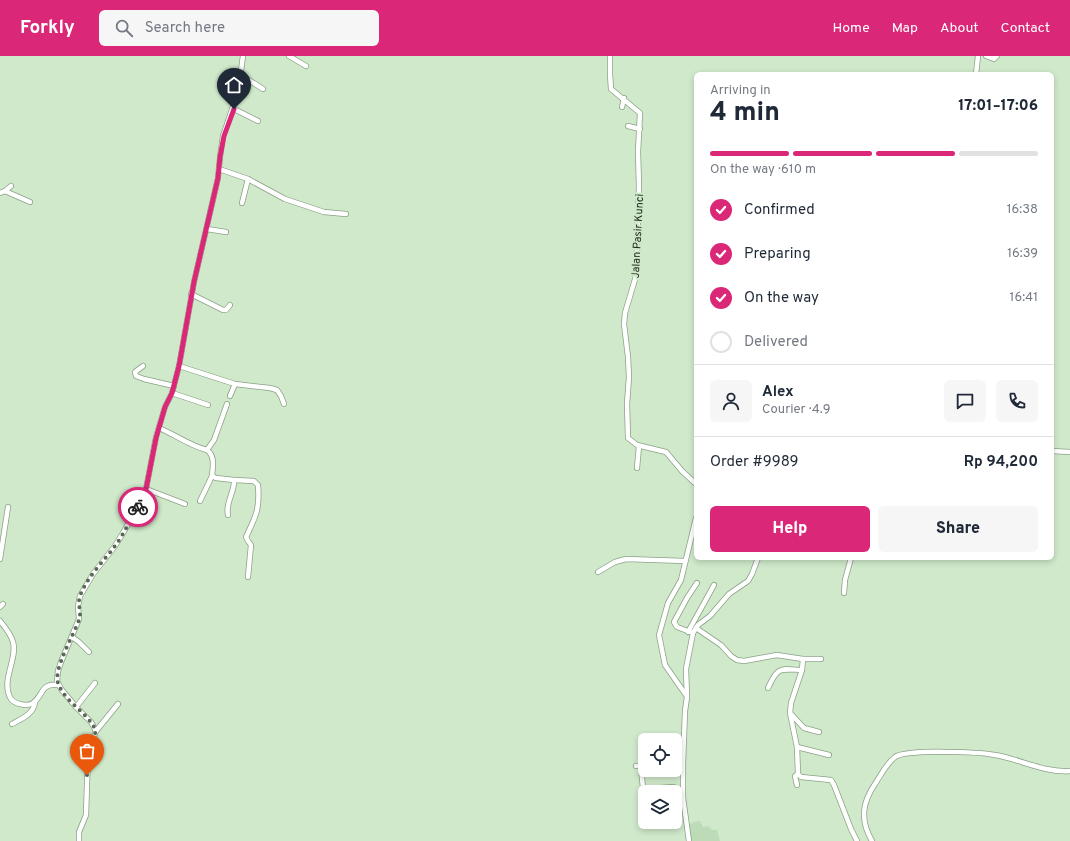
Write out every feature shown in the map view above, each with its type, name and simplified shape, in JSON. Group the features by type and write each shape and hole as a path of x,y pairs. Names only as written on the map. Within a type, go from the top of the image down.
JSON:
{"street":[{"path":"96,731 91,722 76,707 58,685 57,677 61,662 80,619 78,606 80,596 93,574 121,536 141,501 146,489 156,438 165,407 172,393 179,366 198,259 207,229 224,136 234,109 238,92 243,56"},
{"path":"289,56 306,66"},
{"name":"Jalan Pasir Kunci","path":"610,56 610,87 640,113 638,152 640,186 636,276 625,313 624,324 629,377 627,434 630,440 639,446"},
{"path":"977,72 978,56"},
{"path":"986,56 994,58 997,56"},
{"path":"241,76 263,89"},
{"path":"622,107 624,98"},
{"path":"234,109 258,121"},
{"path":"628,126 640,129"},
{"path":"219,169 248,179 285,199 324,212 346,214"},
{"path":"242,203 248,179"},
{"path":"2,192 11,186"},
{"path":"2,192 30,202"},
{"path":"207,229 226,232"},
{"path":"191,294 223,310 226,310 230,305"},
{"path":"143,366 136,371 136,376 174,386"},
{"path":"179,366 235,384 277,390 284,404"},
{"path":"230,396 235,384"},
{"path":"172,393 208,405"},
{"path":"207,450 214,440 227,404"},
{"path":"159,428 170,432 191,445 207,450 211,453 213,460 212,476 200,501"},
{"path":"637,468 639,446 666,452 682,471 694,482"},
{"path":"1054,451 1070,452"},
{"path":"212,476 216,478 254,481 258,485 260,501 246,538 251,545 248,577"},
{"path":"228,515 234,480"},
{"path":"146,489 185,504"},
{"path":"0,559 8,507"},
{"path":"687,697 665,664 659,635 668,603 681,580 694,526"},
{"path":"598,572 615,562 626,559 685,561"},
{"path":"691,632 702,621 710,616 729,594 748,581 757,560"},
{"path":"844,593 850,560"},
{"path":"691,632 676,628 674,622 697,583"},
{"path":"689,841 683,798 685,711 687,697 686,669 691,632 714,585"},
{"path":"0,622 11,636 14,645 7,680 10,697 19,704 28,705 35,702"},
{"path":"696,628 721,645 737,660 744,661 778,655 821,660"},
{"path":"72,637 89,652"},
{"path":"797,786 795,776 798,774 797,747 790,713 791,703 802,670 803,659"},
{"path":"768,688 778,670 802,670"},
{"path":"76,707 95,683"},
{"path":"12,724 30,713 45,687 50,685 58,685"},
{"path":"79,841 79,832 86,814 88,753 96,731 118,704"},
{"path":"790,713 804,728 819,732"},
{"path":"797,747 829,755"},
{"path":"872,841 866,830 864,814 868,794 881,773 896,756 911,753 995,755 1032,766 1070,770"},
{"path":"636,766 640,766 641,768 643,788 645,790 674,787 683,798"},
{"path":"798,774 801,777 831,780 857,841"}],"shaded area":[{"path":"700,821 703,827 708,826 712,830 717,830 720,841 690,841 688,825"}],"way so far":[{"path":"87,775 89,748 96,731 91,722 66,696 58,685 57,677 61,662 80,619 78,606 80,596 93,574 115,546 138,507"}],"route":[{"path":"138,507 146,489 156,438 165,407 172,393 179,366 198,259 214,199 225,131 234,109"}]}
